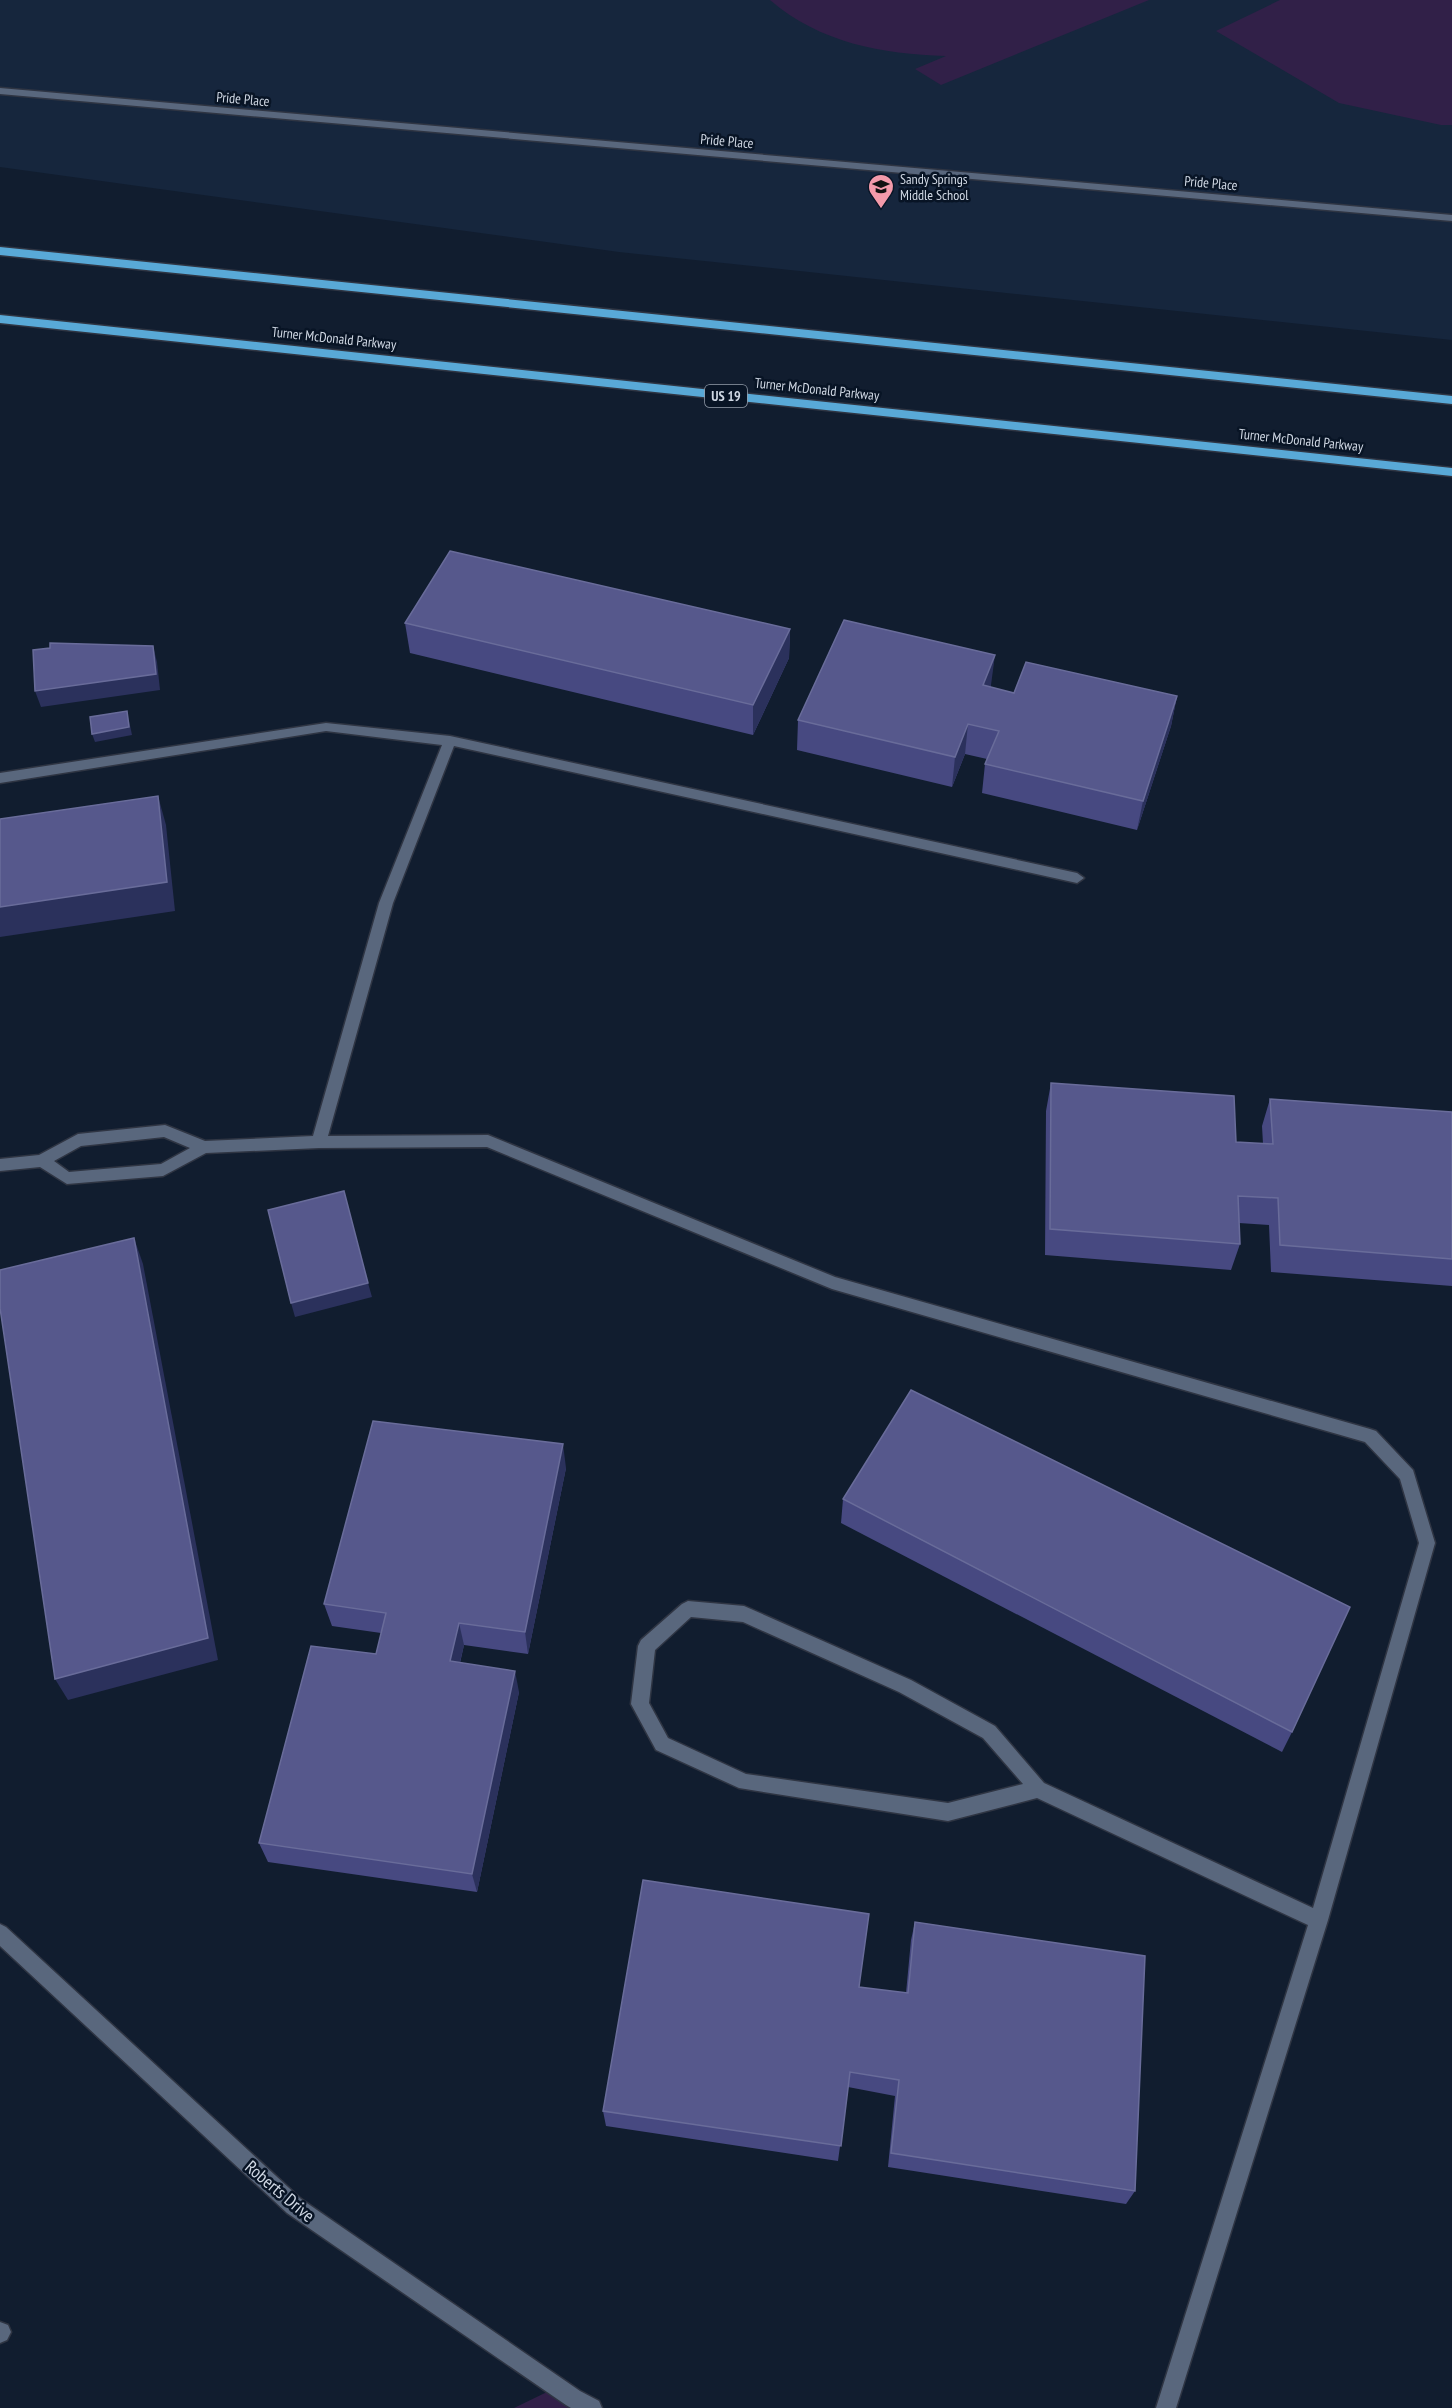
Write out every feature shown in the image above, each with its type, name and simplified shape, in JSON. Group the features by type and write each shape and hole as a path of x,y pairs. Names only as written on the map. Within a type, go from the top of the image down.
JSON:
{"highway":[{"path":"0,251 1452,400"},
{"name":"Turner McDonald Parkway","path":"0,319 1452,472"}],"street":[{"name":"Pride Place","path":"0,91 1452,218"},
{"path":"0,778 326,727 450,741 1077,878"},
{"path":"319,1142 386,903 450,741"},
{"path":"0,1165 42,1161 78,1140 165,1131 204,1148"},
{"path":"42,1161 67,1178 163,1170 204,1148 319,1142 488,1141 832,1283 1370,1437 1407,1474 1427,1543 1319,1920 1166,2408"},
{"path":"1038,1789 948,1812 745,1782 662,1744 640,1704 647,1646 688,1610 744,1614 905,1686 989,1732 1038,1789 1319,1920"},
{"name":"Roberts Drive","path":"0,1933 294,2206 573,2398 592,2408"}],"shaded area":[{"name":"Sandy Springs Middle School","path":"0,0 1452,0 1452,340 619,252 0,167"},
{"path":"770,0 1149,0 941,85 915,69 946,56 875,49 831,36 789,15"},
{"path":"1280,0 1452,0 1452,125 1441,125 1339,103 1216,31"},
{"path":"547,2392 571,2408 514,2408"}],"building":[{"path":"450,551 790,629 753,705 405,623"},
{"path":"844,620 995,655 983,685 1014,693 1026,662 1177,696 1143,801 985,764 999,731 968,724 955,757 798,720"},
{"path":"50,643 153,646 156,674 35,691 33,650 50,648"},
{"path":"127,711 129,727 92,734 90,717"},
{"path":"158,796 167,882 0,907 0,819"},
{"path":"1051,1083 1234,1096 1236,1142 1273,1144 1270,1099 1452,1112 1452,1259 1280,1245 1278,1198 1238,1196 1240,1244 1050,1229"},
{"path":"344,1191 368,1283 291,1303 268,1210"},
{"path":"134,1238 208,1638 55,1679 0,1308 0,1270"},
{"path":"911,1390 1350,1607 1292,1732 843,1499"},
{"path":"373,1421 563,1444 525,1632 459,1623 450,1661 515,1671 472,1874 259,1843 311,1646 376,1654 386,1613 324,1604"},
{"path":"643,1880 869,1914 859,1987 908,1993 915,1922 1145,1956 1135,2191 891,2153 899,2080 850,2072 841,2146 603,2111"}],"place":[{"name":"Sandy Springs Middle School","path":"881,210"}]}
